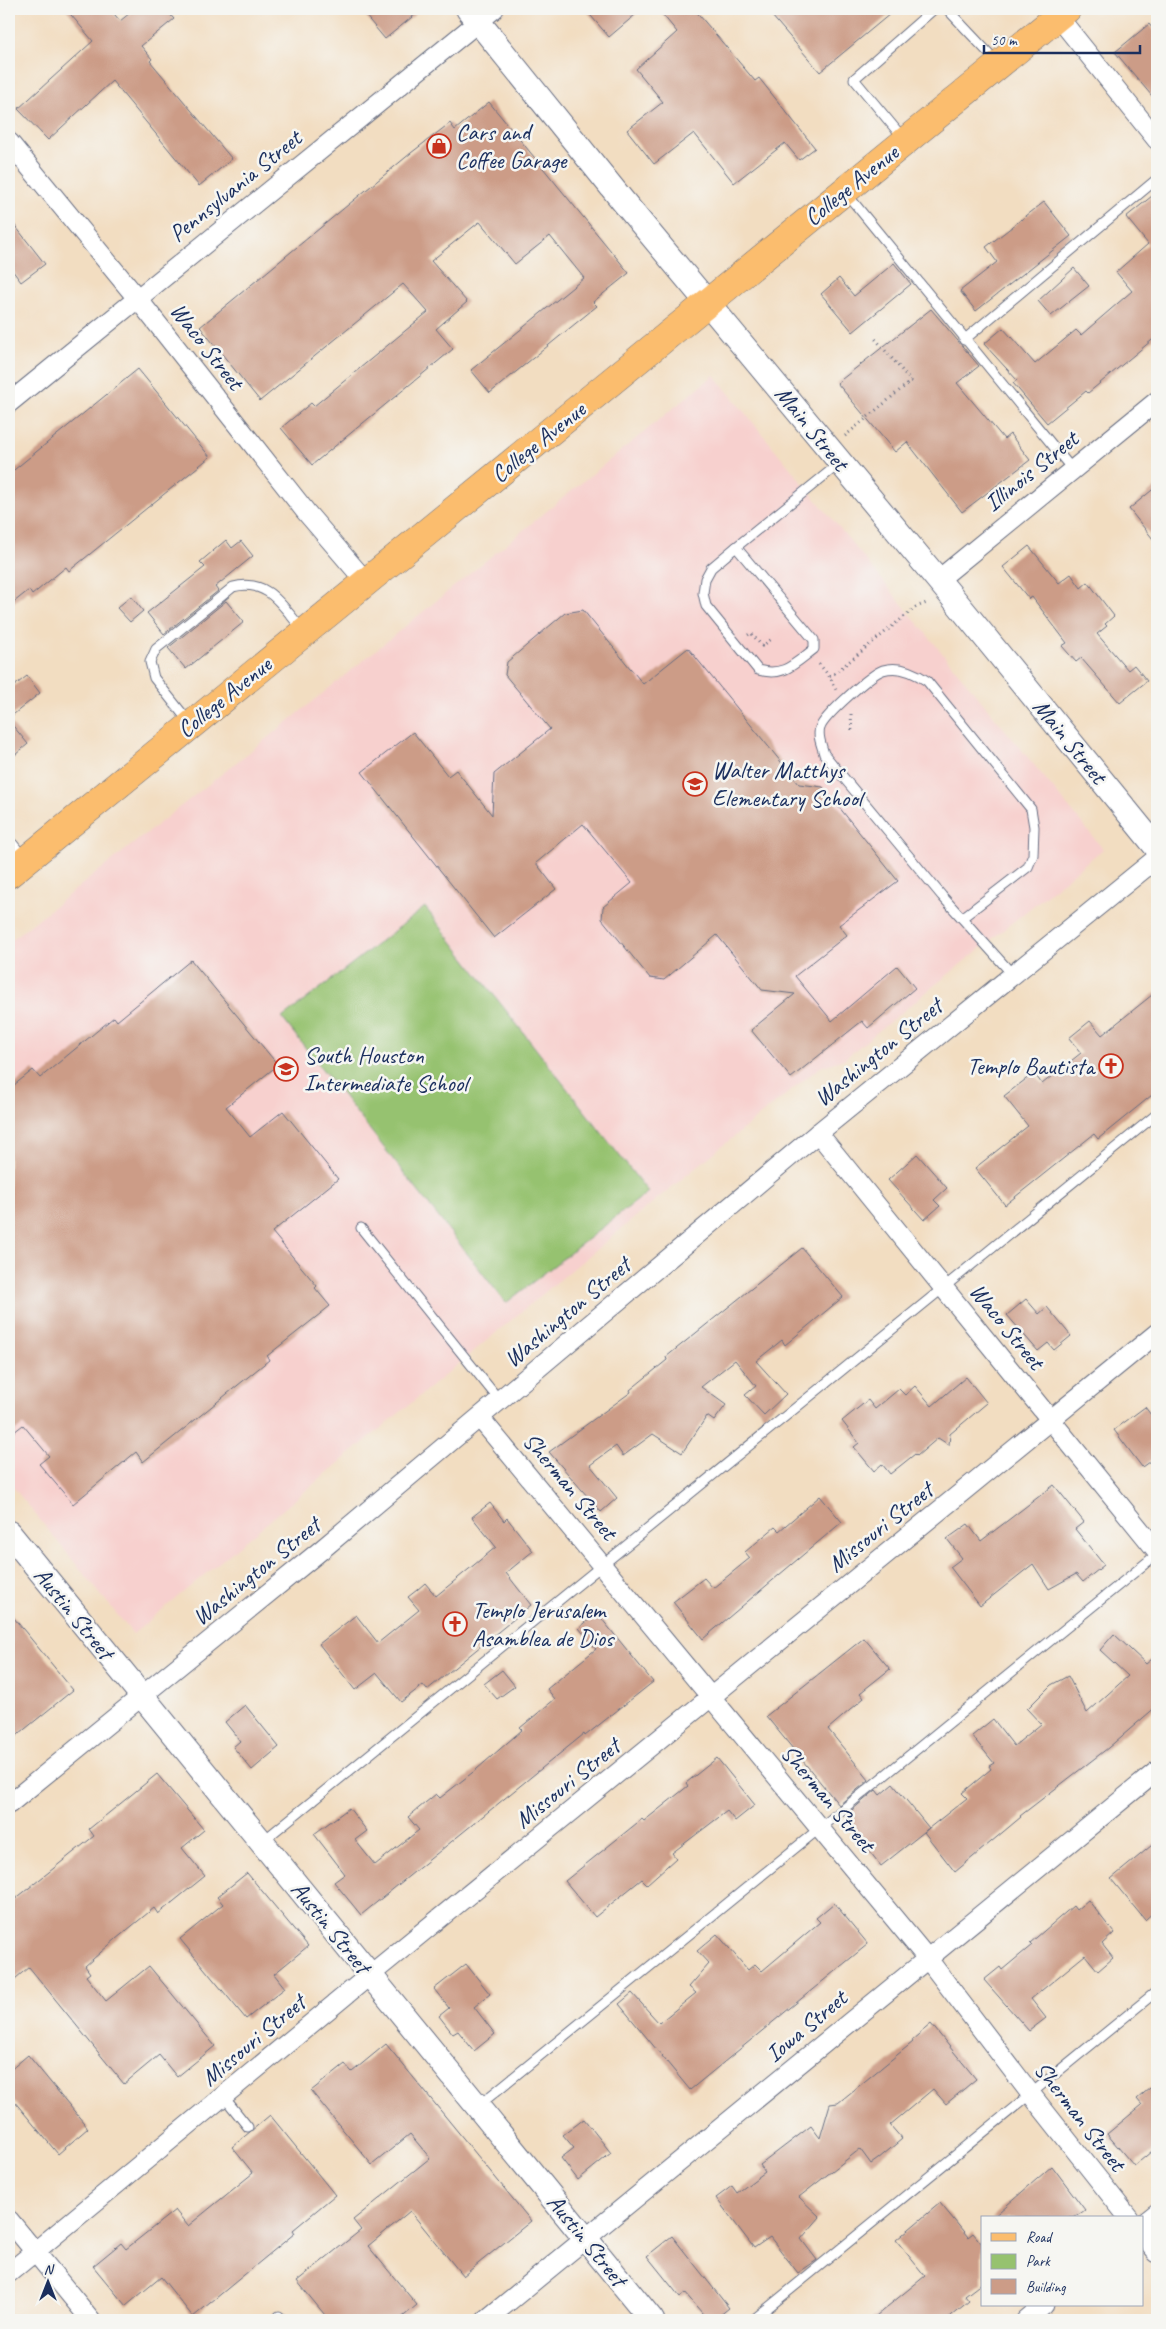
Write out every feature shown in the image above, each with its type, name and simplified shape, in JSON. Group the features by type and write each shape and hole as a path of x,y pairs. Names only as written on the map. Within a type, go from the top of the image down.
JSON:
{"main road":[{"name":"College Avenue","path":"13,861 191,724 366,582 999,64 1059,11"}],"street":[{"path":"1059,11 1157,140"},
{"name":"Pennsylvania Street","path":"9,403 480,13"},
{"name":"Main Street","path":"480,13 622,200 944,586 1157,848"},
{"name":"Waco Street","path":"9,142 137,298 306,512 366,582"},
{"name":"Illinois Street","path":"944,586 1072,469 1157,401"},
{"name":"Washington Street","path":"9,1804 500,1402 818,1133 1157,858"},
{"name":"Waco Street","path":"818,1133 1157,1552"},
{"name":"Missouri Street","path":"9,2273 370,1975 1157,1332"},
{"name":"Sherman Street","path":"480,1418 927,1958 1030,2094 1127,2216"},
{"name":"Austin Street","path":"9,1533 652,2320"},
{"name":"Iowa Street","path":"486,2320 1157,1771"},
{"path":"1144,2223 1157,2213"},
{"path":"9,2220 91,2320"},
{"path":"1144,2237 1157,2253"},
{"path":"1026,2320 1043,2306"}],"lane":[{"path":"905,140 854,79 934,9"},
{"path":"947,9 999,64"},
{"path":"964,340 1157,178"},
{"path":"844,190 964,340 1072,469"},
{"path":"736,547 814,640 814,650 785,671 769,673 758,670 706,606 703,593 705,579 711,568 834,456"},
{"path":"191,724 154,678 150,662 156,650 164,643 233,587 242,585 255,585 270,592 304,632"},
{"path":"962,918 1028,867 1033,855 1035,842 1031,809 927,680 912,670 882,670 827,715 820,728 820,741 824,754 962,918 1013,975"},
{"path":"262,1842 1157,1114"},
{"path":"361,1228 500,1402"},
{"path":"478,2107 821,1829 1157,1552"},
{"path":"753,2320 1157,1991"},
{"path":"224,2097 248,2127"}],"path":[{"path":"834,456 911,381 873,336"},
{"path":"830,677 944,586"},
{"path":"744,638 751,633 762,646 773,638"}],"shaded area":[{"path":"714,375 1103,849 844,1059 820,1067 662,1195 133,1634 9,1482 9,942 290,720"}],"green space":[{"path":"425,907 648,1192 506,1303 282,1018"}],"building":[{"path":"66,9 110,9 120,21 135,9 165,9 174,19 141,46 152,59 150,61 232,159 199,186 112,81 48,140 18,109 93,41"},
{"path":"360,9 422,9 385,39"},
{"path":"585,9 642,9 609,37"},
{"path":"658,9 694,9 755,81 759,78 815,148 799,160 785,143 734,183 694,133 654,164 627,130 663,102 636,69 677,32"},
{"path":"781,9 896,9 820,72 772,16"},
{"path":"1149,24 1157,34 1157,102 1115,52"},
{"path":"489,102 629,273 593,302 597,306 490,393 471,370 584,278 550,236 515,264 480,222 478,223 431,261 467,302 436,329 453,349 312,465 281,428 311,403 314,406 428,312 403,284 260,401 200,327 411,153 450,123 455,130"},
{"path":"1157,192 1157,336 1088,393 1086,391 1047,423 1013,383 1017,380 984,344 1003,328 1035,364 1076,330 1081,335 1132,291 1116,272 1148,244 1126,217"},
{"path":"1044,202 1071,236 976,311 960,291 997,262 986,247"},
{"path":"9,218 45,264 21,282 9,266"},
{"path":"894,263 911,284 853,332 821,294 839,278 854,296"},
{"path":"1074,268 1089,286 1051,316 1038,301"},
{"path":"931,309 979,366 957,383 1004,439 1010,434 1030,460 962,512 907,442 895,452 837,383"},
{"path":"138,369 210,457 69,571 66,567 32,595 29,590 9,606 9,474"},
{"path":"1157,486 1157,544 1129,509"},
{"path":"226,540 232,548 241,541 253,556 215,587 218,591 164,634 147,613 205,567 200,562"},
{"path":"1029,546 1059,583 1071,574 1081,588 1088,582 1114,616 1105,624 1107,626 1097,634 1128,670 1134,665 1147,681 1120,703 1081,658 1076,662 1062,646 1067,643 1032,597 1029,599 1003,567"},
{"path":"131,596 143,611 130,622 117,608"},
{"path":"226,601 244,622 186,669 168,648"},
{"path":"583,610 643,684 688,648 799,784 823,787 898,881 839,925 847,935 795,976 832,1021 897,966 915,988 868,1028 862,1021 791,1078 751,1030 795,994 762,990 717,935 664,980 650,978 602,919 603,907 632,883 583,824 536,863 556,889 494,938 362,772 413,732 448,776 456,770 492,815 494,774 550,729 505,675 507,662 565,613"},
{"path":"27,676 40,693 9,718 9,690"},
{"path":"9,721 28,744 9,760"},
{"path":"191,960 278,1065 226,1107 250,1137 283,1111 338,1179 272,1232 317,1286 315,1288 330,1306 267,1356 269,1360 143,1462 136,1452 73,1504 39,1464 49,1456 23,1425 9,1436 9,1089 33,1070 40,1078 114,1017 117,1021"},
{"path":"1157,991 1157,1091 1098,1139 1094,1134 1005,1205 975,1168 1028,1126 1004,1096 1034,1073 1042,1084 1081,1053 1069,1038 1090,1021 1102,1035"},
{"path":"917,1154 947,1188 934,1200 940,1206 924,1220 888,1180"},
{"path":"802,1248 843,1297 785,1345 782,1340 756,1361 786,1394 764,1415 745,1395 756,1386 735,1360 701,1387 726,1405 714,1421 707,1416 682,1453 653,1434 623,1456 616,1446 590,1465 617,1498 601,1512 549,1452 631,1392 630,1390 667,1360 666,1357"},
{"path":"1026,1299 1039,1314 1047,1307 1071,1336 1054,1350 1048,1343 1038,1351 1007,1315"},
{"path":"966,1377 987,1403 950,1434 949,1445 938,1438 917,1456 915,1454 890,1474 882,1464 874,1471 854,1447 859,1443 842,1421 868,1400 875,1409 899,1389 905,1395 915,1386 932,1406"},
{"path":"1145,1407 1157,1423 1157,1456 1142,1467 1114,1430"},
{"path":"1054,1485 1084,1522 1075,1529 1104,1565 1083,1582 1076,1574 1049,1589 1033,1564 980,1606 950,1567 962,1558 947,1539 968,1524 981,1541"},
{"path":"820,1496 842,1522 703,1639 673,1602 704,1578 713,1588 750,1558 745,1552 775,1527 779,1531"},
{"name":"Templo Jerusalem Asamblea de Dios","path":"490,1503 504,1521 507,1518 533,1551 506,1573 531,1605 427,1690 423,1685 401,1702 377,1673 355,1690 319,1644 356,1615 378,1643 419,1610 408,1597 425,1583 436,1596 496,1547 472,1517"},
{"path":"9,1612 73,1690 9,1742"},
{"path":"597,1613 653,1682 585,1736 584,1734 361,1915 334,1882 345,1874 314,1834 349,1808 367,1831 355,1840 375,1865 419,1830 408,1817 436,1794 440,1798 477,1769 522,1730 520,1728 555,1699 547,1689 596,1649 579,1628"},
{"path":"1114,1634 1146,1664 1157,1655 1157,1706 1108,1748 1020,1816 955,1872 924,1832 967,1798 962,1793 991,1769 989,1766 994,1763 972,1736 993,1719 1014,1746 1041,1724 1027,1709 1051,1685 1068,1676 1087,1713 1128,1676 1100,1650"},
{"path":"864,1638 890,1669 860,1693 864,1698 828,1729 869,1780 839,1805 766,1716"},
{"path":"502,1670 515,1686 497,1699 484,1684"},
{"path":"245,1705 279,1747 252,1770 233,1747 240,1741 225,1722"},
{"path":"717,1758 755,1805 735,1821 727,1811 672,1853 676,1858 647,1884 642,1879 595,1917 565,1881 642,1819 644,1821 688,1786 686,1783"},
{"path":"157,1774 204,1830 182,1848 205,1876 158,1914 154,1908 116,1939 85,1966 90,1973 86,1976 106,2001 149,1966 215,2046 177,2077 159,2055 124,2084 29,1967 9,1984 9,1904 94,1836 89,1829"},
{"path":"893,1784 929,1828 881,1866 846,1821 850,1818 846,1815 876,1790 880,1795"},
{"path":"1157,1841 1157,1909 1145,1920 1111,1879"},
{"path":"247,1873 308,1946 274,1974 285,1988 246,2019 180,1939 223,1904 217,1897"},
{"path":"1088,1900 1114,1933 1102,1944 1113,1958 1098,1971 1085,1955 1031,1999 1046,2018 1029,2031 984,1980 1000,1967 1002,1970 1032,1945 1030,1943 1073,1906 1076,1910"},
{"path":"834,1903 868,1944 690,2090 619,2004 632,1993 659,2023 696,1993 689,1987 709,1964 697,1951 717,1934 748,1970 755,1964 762,1971 820,1922 816,1918"},
{"path":"466,1964 490,1994 474,2007 495,2034 474,2051 458,2031 453,2034 439,2016 449,2008 434,1989"},
{"path":"931,2024 976,2079 946,2104 933,2089 890,2125 902,2139 878,2159 871,2164 860,2149 799,2197 820,2217 801,2239 817,2260 798,2273 770,2237 754,2248 716,2198 732,2186 737,2193 765,2172 760,2165 811,2126 820,2138 830,2104 838,2103 913,2042 912,2040"},
{"path":"386,2044 531,2221 463,2276 410,2211 368,2246 417,2305 399,2320 329,2320 297,2281 361,2230 353,2220 430,2158 410,2134 372,2165 311,2091 345,2064 352,2072"},
{"path":"28,2055 88,2128 58,2154 9,2095 9,2071"},
{"path":"1150,2088 1155,2094 1157,2093 1157,2147 1134,2166 1107,2134 1142,2105 1137,2099"},
{"path":"270,2115 335,2195 293,2230 295,2233 193,2317 161,2277 126,2306 93,2266 121,2243 126,2249 175,2210 188,2226 253,2173 232,2147"},
{"path":"584,2119 611,2153 578,2180 561,2158 574,2148 563,2135"},
{"path":"1052,2166 1085,2210 1077,2216 994,2216"},
{"path":"940,2203 968,2237 973,2233 981,2243 981,2284 965,2296 969,2301 946,2320 871,2320 925,2276 896,2240"},
{"path":"672,2236 729,2308 714,2320 708,2320 685,2293 680,2297 647,2256"}],"place":[{"name":"Cars and Coffee Garage","path":"439,146"},
{"name":"Walter Matthys Elementary School","path":"695,784"},
{"name":"Templo Bautista","path":"1111,1066"},
{"name":"South Houston Intermediate School","path":"286,1069"},
{"name":"Templo Jerusalem Asamblea de Dios","path":"455,1624"}]}
